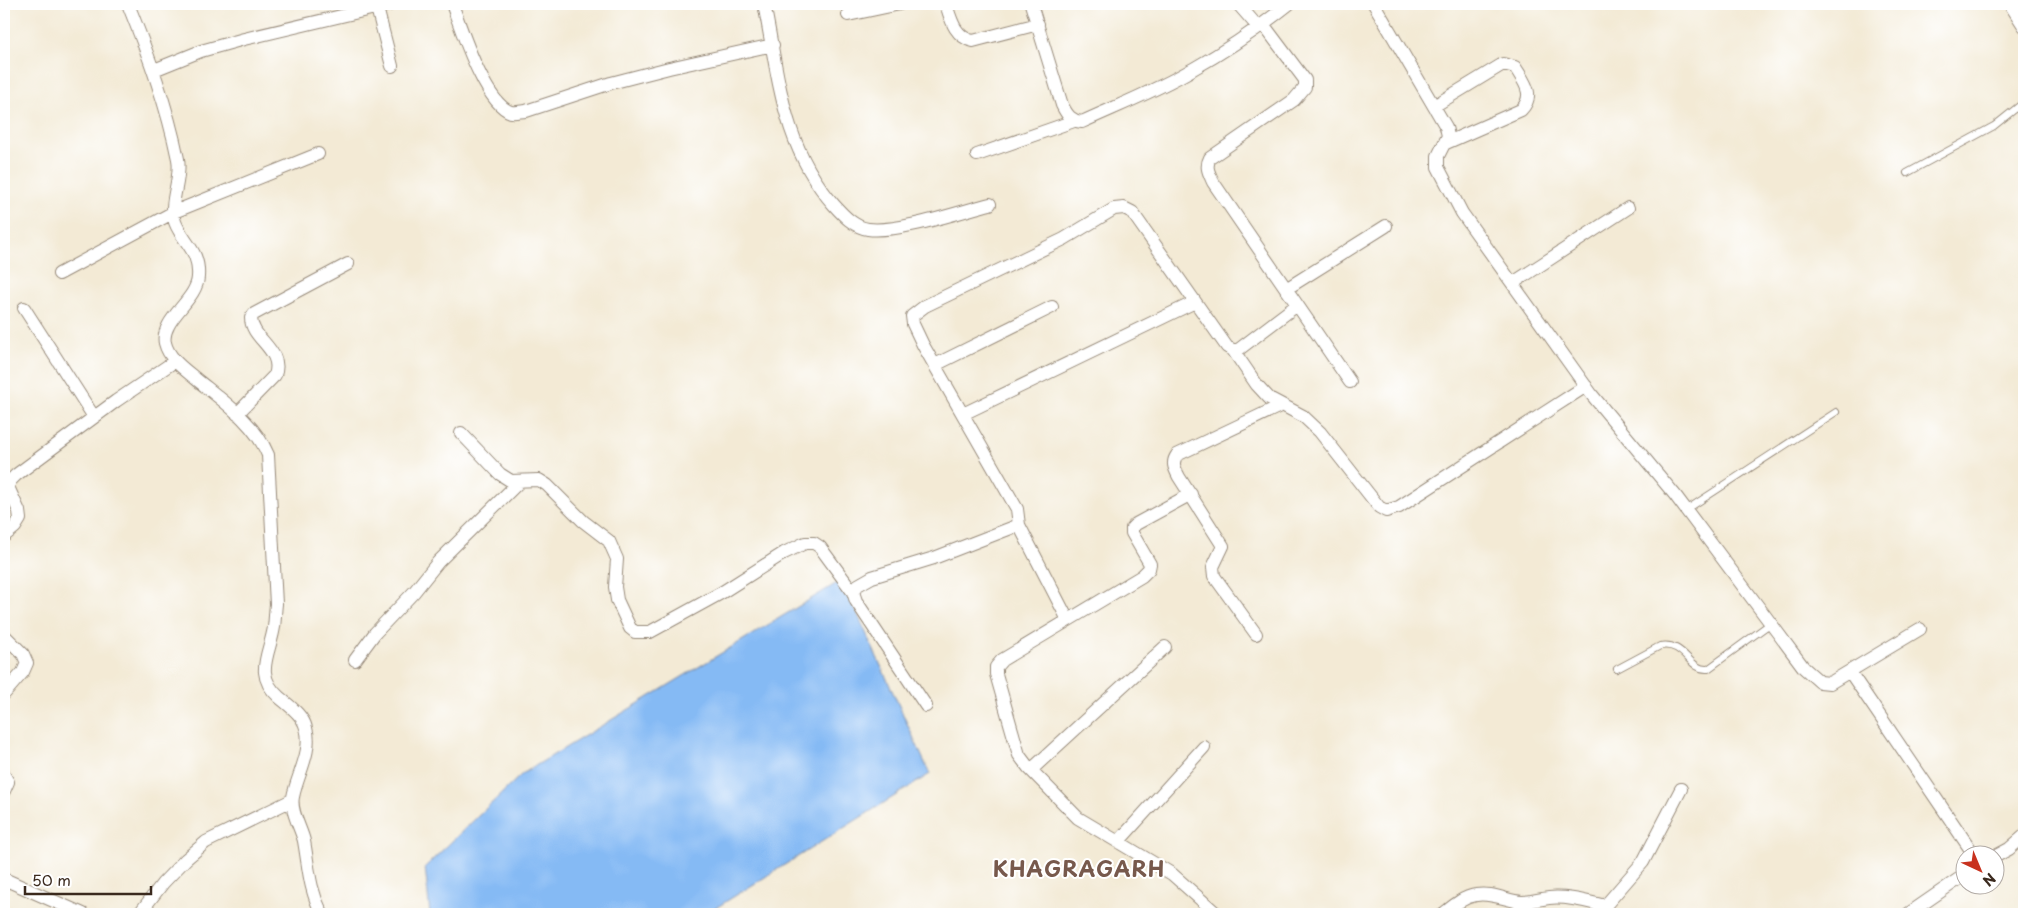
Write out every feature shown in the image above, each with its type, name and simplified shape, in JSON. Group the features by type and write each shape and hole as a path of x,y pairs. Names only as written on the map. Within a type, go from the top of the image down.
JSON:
{"street":[{"path":"128,4 154,70 178,161 175,222 194,251 198,268 198,279 194,291 167,327 164,340 175,361 237,414 258,435 268,455 276,604 274,628 264,664 265,677 273,692 299,716 306,726 308,745 292,800 304,841 314,897 322,914"},
{"path":"154,70 201,52 244,39 376,6 392,4"},
{"path":"452,4 474,62 486,85 497,101 513,113 526,111 611,83 773,45"},
{"path":"764,4 781,96 789,126 802,156 820,188 841,212 857,226 867,229 885,229 913,224 990,204"},
{"path":"848,15 900,4"},
{"path":"946,4 954,26 960,34 973,41 1038,24"},
{"path":"1032,4 1062,105 1067,115 1074,121"},
{"path":"1238,4 1261,26 1305,80 1305,87 1294,100 1210,158 1207,170 1213,182 1350,382"},
{"path":"977,155 1074,121 1082,122 1150,92 1194,69 1261,26 1289,4"},
{"path":"1374,4 1446,127 1448,136 1438,156 1438,167 1462,213 1586,386 1686,510 1804,668 1820,682 1830,683 1920,629"},
{"path":"2010,4 2024,26"},
{"path":"376,6 392,66"},
{"path":"1434,106 1503,64 1515,67 1529,95 1527,104 1521,110 1446,143"},
{"path":"59,274 174,212 318,154"},
{"path":"1068,620 1020,525 1017,509 935,365 913,324 912,316 925,306 1064,239 1114,209 1124,208 1132,212 1227,347 1233,350 1257,385 1269,398 1304,416 1320,432 1379,507 1386,511 1399,507 1586,386"},
{"path":"1513,284 1628,208"},
{"path":"1286,288 1386,226"},
{"path":"237,414 275,375 278,367 276,359 253,326 251,318 254,314 348,264"},
{"path":"963,414 1195,302"},
{"path":"1233,350 1238,350 1297,305"},
{"path":"935,365 1052,307"},
{"path":"24,308 94,417"},
{"path":"4,536 15,528 20,520 19,511 8,487 10,481 94,417 175,361"},
{"path":"1256,634 1214,576 1213,567 1223,546 1174,466 1174,459 1177,455 1282,405"},
{"path":"462,433 500,474 511,481 539,480 547,485 583,521 609,541 617,559 615,587 617,600 630,628 635,632 650,632 721,592 784,553 805,543 814,543 820,547 853,592 856,601 926,706"},
{"path":"355,660 375,633 414,592 438,562 519,482"},
{"path":"1190,494 1132,528 1132,533 1150,564 1149,569 1142,576 1002,660 996,666 996,674 1019,755 1031,770 1078,818 1172,874 1217,914"},
{"path":"853,592 858,585 872,577 934,558 1020,525"},
{"path":"4,635 23,654 27,662 23,672 4,694"},
{"path":"1031,770 1165,647"},
{"path":"1850,672 1968,846"},
{"path":"1118,842 1204,747"},
{"path":"4,775 8,782 4,791"},
{"path":"1443,914 1456,904 1476,895 1486,894 1520,902 1532,902 1549,898 1574,899 1602,910 1643,862 1682,789"},
{"path":"139,914 163,883 186,858 206,842 292,800"},
{"path":"2006,851 2024,836"},
{"path":"4,879 83,914"},
{"path":"1908,914 1956,881"}],"lane":[{"path":"1907,173 1994,126 2024,102"},
{"path":"1686,510 1836,412"},
{"path":"1617,669 1660,646 1667,645 1676,647 1700,668 1708,669 1771,624"}],"water":[{"path":"842,580 930,774 706,914 430,914 425,867 522,774"}],"district":[{"name":"KHAGRAGARH","path":"1079,870"}]}
